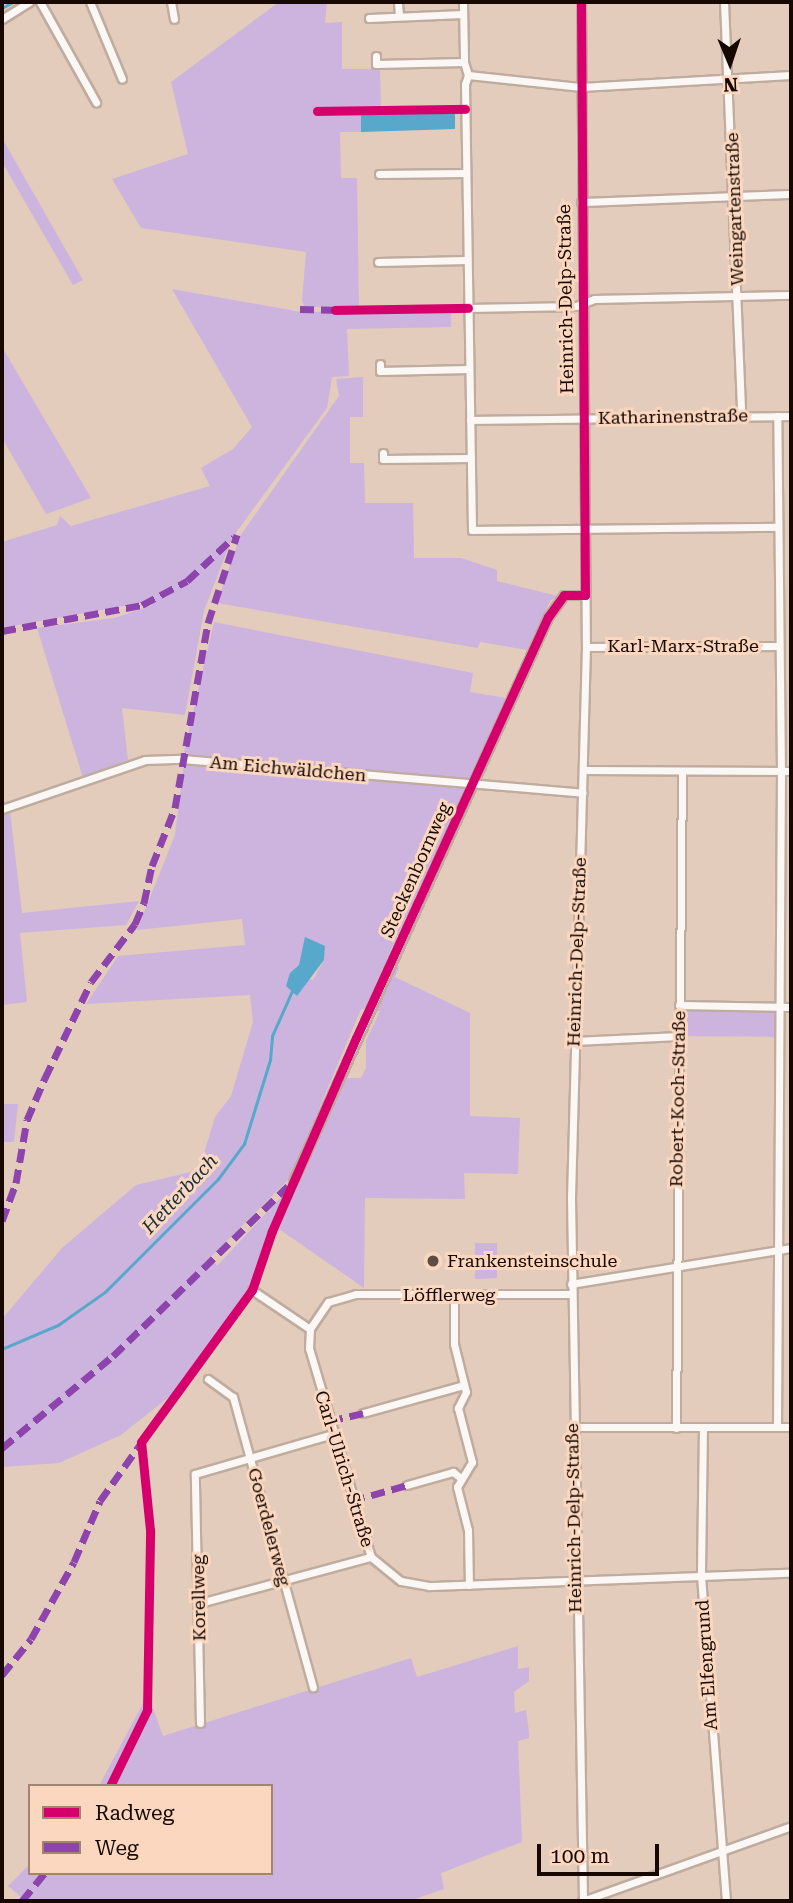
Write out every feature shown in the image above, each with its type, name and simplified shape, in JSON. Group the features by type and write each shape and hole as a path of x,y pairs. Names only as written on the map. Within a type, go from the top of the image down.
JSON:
{"street":[{"path":"2,19 30,2"},
{"path":"40,2 96,102"},
{"path":"90,2 122,79"},
{"path":"171,2 174,19"},
{"path":"398,2 399,16"},
{"path":"463,2 464,62 468,75 465,84 472,530 778,527"},
{"name":"Heinrich-Delp-Straße","path":"581,2 586,647 574,1041 571,1294 574,1583 582,1901"},
{"name":"Weingartenstraße","path":"724,2 735,195 741,416"},
{"path":"369,18 463,14"},
{"path":"376,57 376,64 464,62"},
{"path":"468,75 580,87 791,75"},
{"path":"379,174 466,173"},
{"path":"581,202 791,194"},
{"path":"378,262 467,260"},
{"path":"468,308 582,304 594,299 791,295"},
{"path":"380,363 380,371 469,369"},
{"path":"777,1427 781,771 778,416"},
{"name":"Katharinenstraße","path":"470,420 791,416"},
{"path":"383,453 383,459 471,458"},
{"path":"780,582 791,581"},
{"name":"Steckenbornweg","path":"293,1181 548,617 564,595 585,595"},
{"name":"Karl-Marx-Straße","path":"586,647 779,646"},
{"name":"Am Eichwäldchen","path":"2,809 145,760 182,759 583,793"},
{"path":"584,770 791,771"},
{"name":"Robert-Koch-Straße","path":"676,1428 682,771"},
{"path":"679,1005 791,1007"},
{"path":"574,1041 679,1036"},
{"path":"572,1284 677,1269 791,1248"},
{"path":"252,1290 310,1329"},
{"name":"Löfflerweg","path":"310,1329 328,1303 356,1294 571,1294"},
{"path":"454,1295 454,1344 464,1385 458,1408 472,1462 457,1487 468,1530 469,1585"},
{"name":"Carl-Ulrich-Straße","path":"310,1329 309,1348 370,1557 401,1581 469,1585 574,1583 791,1573"},
{"name":"Goerdelerweg","path":"208,1379 233,1397 313,1687"},
{"path":"363,1413 464,1385"},
{"path":"572,1427 791,1427"},
{"name":"Am Elfengrund","path":"703,1427 701,1576 726,1901"},
{"path":"250,1457 333,1434"},
{"name":"Korellweg","path":"200,1723 200,1603 195,1474 250,1457"},
{"path":"407,1485 453,1472 462,1479"},
{"path":"200,1603 370,1557"},
{"path":"582,1901 791,1826"}],"shaded area":[{"path":"279,2 327,2 325,23 342,22 342,69 380,69 381,108 361,109 361,132 340,132 341,178 357,178 359,307 305,307 302,301 306,252 141,228 112,179 188,154 171,82"},
{"path":"2,138 83,280 73,285 2,162"},
{"path":"172,289 301,312 451,310 451,327 347,329 349,376 332,377 327,408 232,538 204,611 185,715 122,708 128,760 83,778 37,628 114,618 153,605 145,602 2,628 2,542 57,525 60,516 71,526 210,486 201,468 233,449 252,427"},
{"path":"2,347 91,498 46,514 2,438"},
{"path":"363,377 363,417 350,417 350,463 364,463 365,503 413,503 414,558 461,558 497,570 497,581 557,596 550,601 527,650 480,642 478,648 217,603 240,536 339,396 336,379"},
{"path":"214,622 473,673 470,692 506,698 470,780 193,757 184,752"},
{"path":"184,763 263,773 466,786 387,959 399,967 395,977 470,1013 470,1116 520,1118 518,1174 464,1173 465,1199 365,1198 364,1288 279,1229 338,1078 361,1078 366,1068 366,1041 380,1011 361,1009 290,1178 211,1257 217,1266 284,1194 249,1287 175,1392 121,1435 59,1463 2,1467 2,1319 62,1248 136,1185 199,1170 215,1117 231,1096 253,1022 250,995 86,1004 118,956 245,945 242,919 137,930 175,835","holes":["325,946 324,960 313,980 290,973"]},
{"path":"10,811 22,913 139,901 126,925 20,933 27,1002 2,1005 2,814"},
{"path":"679,1005 779,1007 778,1037 679,1036"},
{"path":"2,1104 18,1104 14,1142 2,1142"},
{"path":"475,1243 497,1243 497,1278 475,1279"},
{"path":"518,1646 518,1669 529,1667 529,1681 514,1692 515,1713 526,1710 529,1732 529,1738 518,1741 522,1842 441,1873 444,1889 409,1901 17,1901 21,1897 8,1886 28,1866 28,1875 273,1875 273,1784 100,1784 148,1694 163,1736 411,1658 417,1677"}],"water":[{"path":"455,112 455,129 361,132 361,113"},
{"path":"305,937 325,946 324,960 297,996 286,986 290,973 299,965"}],"waterway":[{"path":"2,8 13,2"},
{"name":"Hetterbach","path":"2,1349 58,1325 105,1292 218,1179 244,1144 270,1060 272,1036 292,991"}],"marked path":[{"path":"300,309 342,310"},
{"path":"2,1221 16,1183 27,1120 45,1078 91,982 135,924 144,903 152,866 175,808 208,623 237,535"},
{"path":"2,631 142,605 187,581 234,537"},
{"path":"2,1448 113,1356 288,1186"},
{"path":"329,1421 363,1413"},
{"path":"2,1675 31,1639 74,1562 100,1501 142,1442"},
{"path":"351,1501 407,1485"},
{"path":"22,1901 43,1875"}],"cycle path":[{"path":"111,1784 147,1710 150,1530 141,1442 252,1290 272,1231 356,1038 548,617 564,595 585,595 581,2"},
{"path":"317,111 465,109"},
{"path":"335,310 468,308"}],"place":[{"name":"Frankensteinschule","path":"433,1261"}]}
